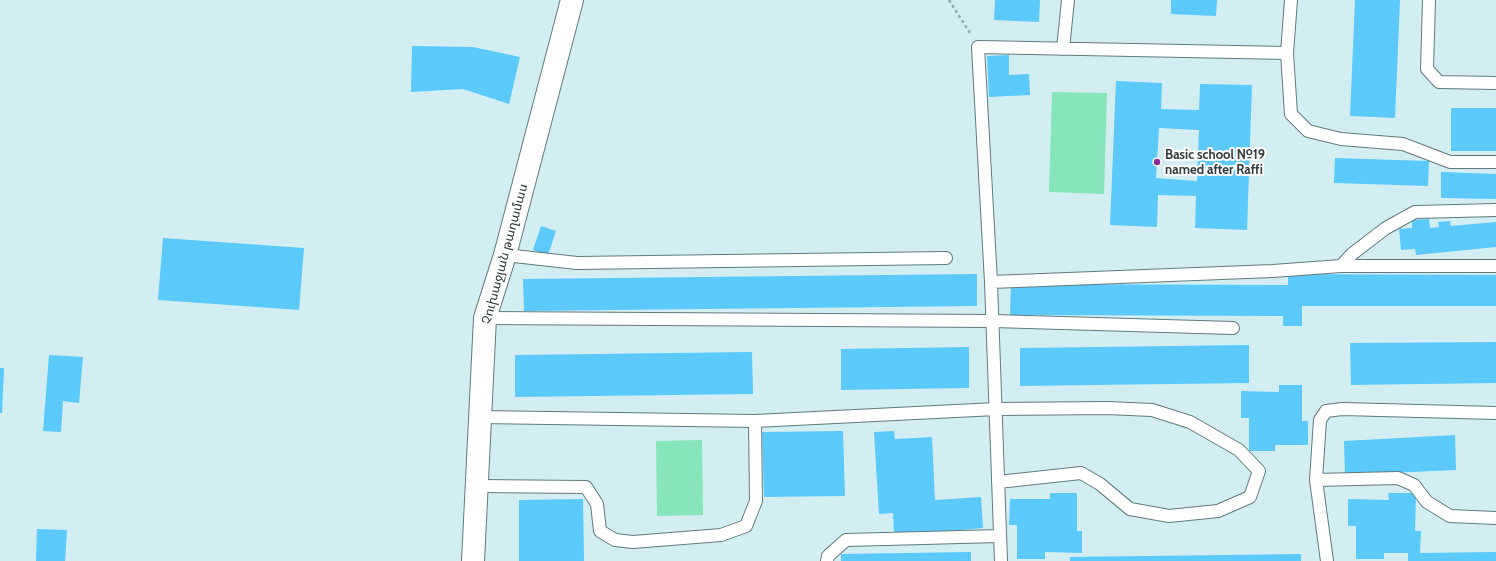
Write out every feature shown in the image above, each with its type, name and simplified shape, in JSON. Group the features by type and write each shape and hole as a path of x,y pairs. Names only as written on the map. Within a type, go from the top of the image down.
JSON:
{"street":[{"name":"Չուխաջյան թաղամաս","path":"473,561 485,318 505,255 572,0"}],"lane":[{"path":"1063,49 1068,0"},
{"path":"1291,0 1287,53 1291,114 1308,131 1341,139 1404,144 1450,162 1496,162"},
{"path":"1429,0 1427,69 1439,82 1496,83"},
{"path":"1001,561 992,282 978,47 1287,53"},
{"path":"1341,266 1352,254 1386,228 1415,212 1496,210"},
{"path":"505,255 578,263 946,258"},
{"path":"992,282 1341,266 1496,266"},
{"path":"485,318 993,321 1233,328"},
{"path":"480,417 755,421 996,409 1107,408 1152,410 1190,422 1239,450 1259,471 1250,497 1218,511 1169,516 1130,509 1100,484 1081,473 998,482"},
{"path":"1327,561 1316,480 1320,420 1326,411 1342,409 1496,413"},
{"path":"477,486 586,487 597,504 600,532 615,540 633,542 721,535 746,526 756,501 755,421"},
{"path":"1316,480 1398,478 1414,484 1427,502 1450,516 1496,518"},
{"path":"827,561 828,556 846,540 1000,536"}],"path":[{"path":"949,0 959,16"}],"green space":[{"path":"1052,92 1107,93 1104,194 1049,192"},
{"path":"702,440 703,515 657,516 656,441"}],"building":[{"path":"995,0 1040,0 1039,22 994,20"},
{"path":"1171,0 1217,0 1216,16 1171,14"},
{"path":"1355,0 1400,0 1395,118 1350,116"},
{"path":"412,46 473,47 520,57 509,104 463,89 411,92"},
{"path":"1009,55 1009,75 1029,74 1030,95 989,97 987,56"},
{"path":"1116,81 1162,83 1161,109 1199,110 1200,84 1252,85 1247,230 1195,228 1196,196 1158,195 1157,227 1110,225","holes":["1159,128 1199,130 1197,181 1156,178"]},
{"path":"1451,108 1496,108 1496,151 1451,151"},
{"path":"1335,158 1429,161 1428,186 1334,183"},
{"path":"1441,172 1496,174 1496,199 1441,198"},
{"path":"1429,219 1430,228 1439,227 1438,222 1450,221 1451,226 1496,222 1496,247 1416,255 1415,249 1401,250 1399,229 1412,228 1412,220"},
{"path":"541,226 556,231 548,255 533,250"},
{"path":"163,238 304,248 299,310 158,300"},
{"path":"977,274 977,306 524,311 523,279"},
{"path":"1288,274 1496,275 1496,306 1302,306 1302,326 1283,326 1283,316 1010,315 1011,284 1288,285"},
{"path":"1496,342 1496,383 1351,385 1350,343"},
{"path":"1249,345 1249,383 1020,386 1020,348"},
{"path":"969,347 969,388 841,390 841,349"},
{"path":"752,352 753,394 515,397 515,355"},
{"path":"49,355 83,357 79,403 63,401 61,432 43,431"},
{"path":"0,368 4,368 2,413 0,413"},
{"path":"1279,385 1302,385 1302,421 1308,421 1308,445 1275,445 1275,451 1249,451 1249,418 1241,418 1241,391 1279,392"},
{"path":"843,431 845,496 764,497 762,432"},
{"path":"894,431 895,439 932,437 935,500 981,497 983,528 894,536 893,513 879,514 874,432"},
{"path":"1455,435 1456,470 1345,475 1344,441"},
{"path":"1050,493 1077,493 1077,531 1082,531 1082,553 1045,552 1045,559 1017,559 1017,525 1009,525 1010,499 1050,499"},
{"path":"1388,493 1416,493 1415,531 1421,531 1420,553 1496,552 1496,561 1408,561 1408,553 1384,553 1384,559 1356,559 1356,526 1348,526 1348,499 1389,500"},
{"path":"583,499 584,561 519,561 519,500"},
{"path":"37,529 67,530 65,561 36,561"},
{"path":"971,552 971,561 841,561 841,554"},
{"path":"1301,554 1301,561 1070,561 1070,557"}],"place":[{"name":"Basic school №19 named after Raffi","path":"1157,162"}]}
